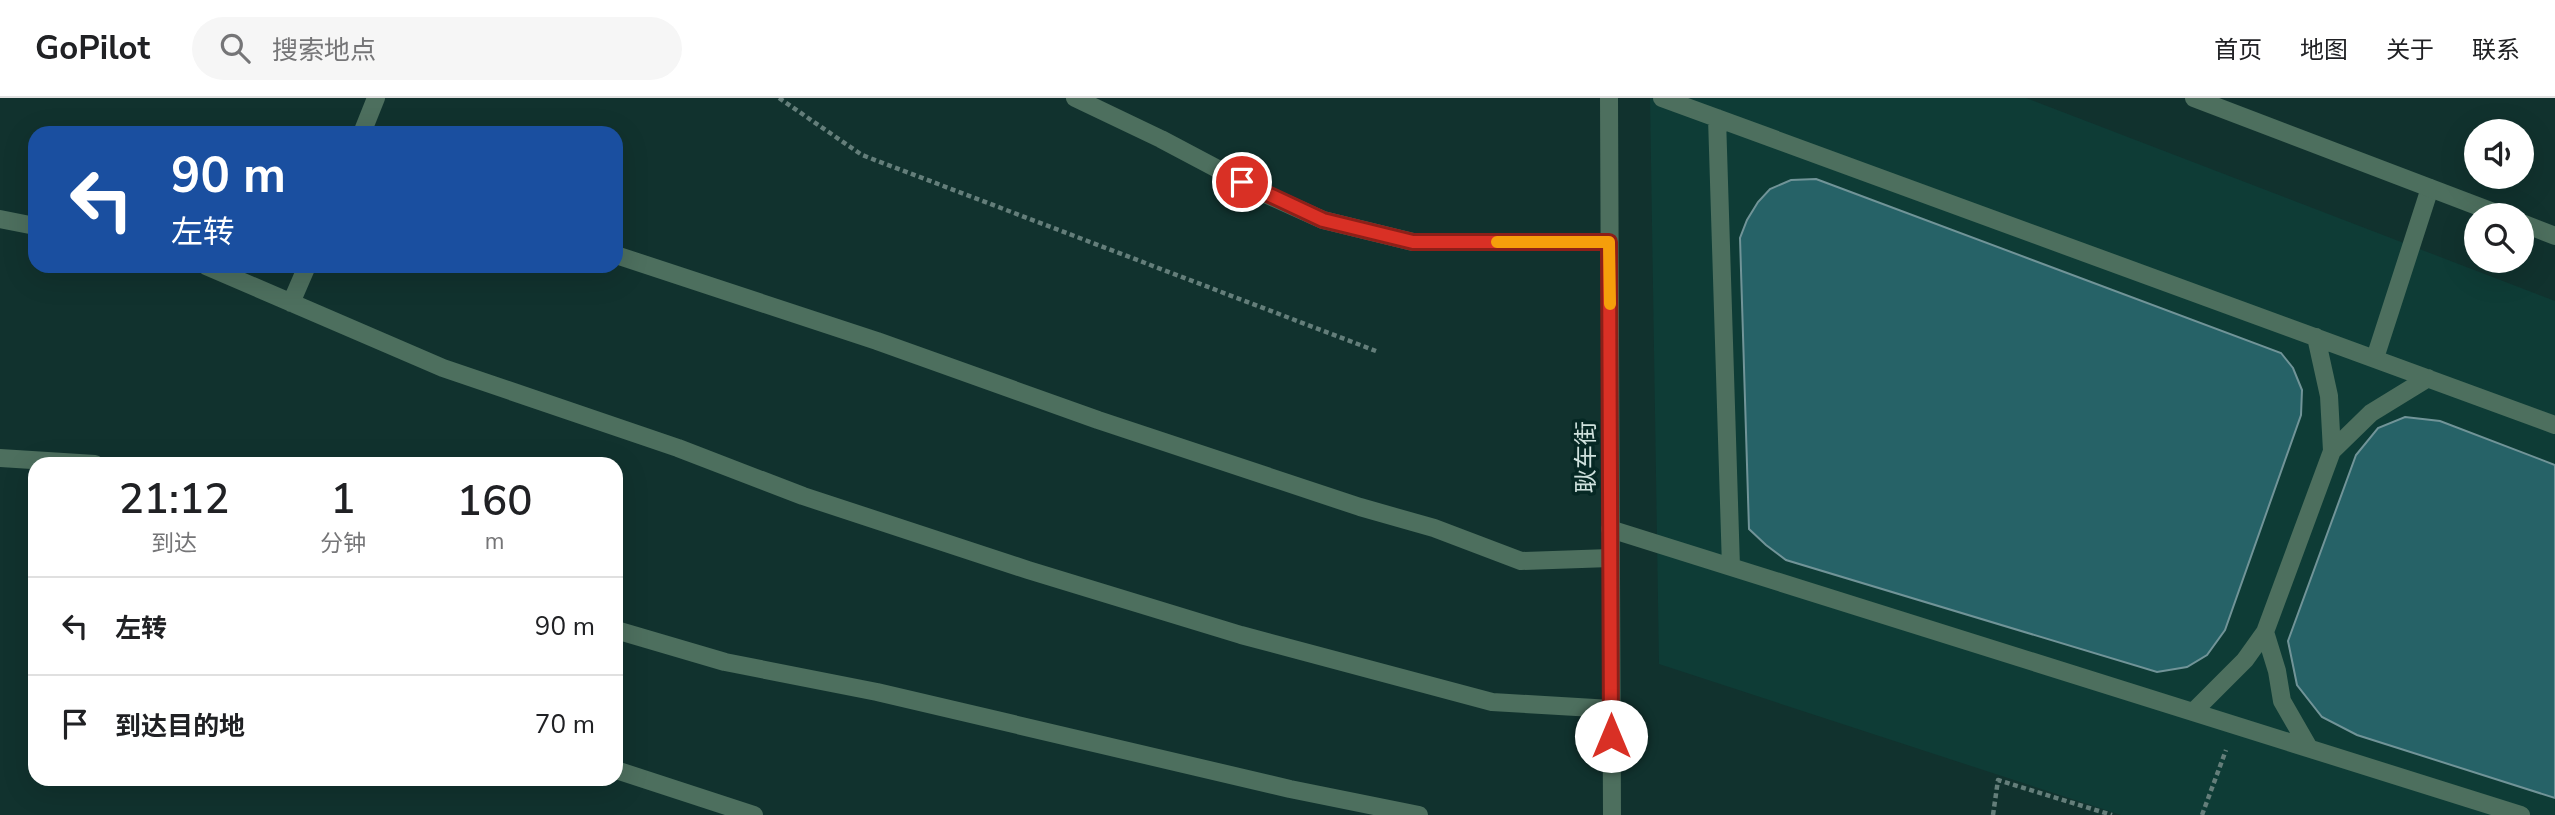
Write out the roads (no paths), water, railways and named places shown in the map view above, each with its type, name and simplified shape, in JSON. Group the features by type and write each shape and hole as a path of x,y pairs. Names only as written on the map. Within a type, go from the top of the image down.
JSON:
{"street":[{"path":"365,126 376,98"},
{"path":"1074,98 1161,139 1263,193 1323,220 1413,242 1609,242"},
{"name":"耿车街","path":"1608,98 1612,815"},
{"path":"1662,98 2555,425"},
{"path":"2194,98 2469,203"},
{"path":"1717,118 1731,567"},
{"path":"2375,358 2430,188"},
{"path":"0,219 28,225"},
{"path":"2534,228 2555,236"},
{"path":"623,257 877,341 1202,455 1360,507 1434,528 1521,561 1610,558"},
{"path":"222,273 443,368 678,448 803,496 1028,570 1241,635 1492,702 1611,709"},
{"path":"291,303 304,273"},
{"path":"2193,712 2245,660 2265,632 2332,450 2329,397 2316,337"},
{"path":"2332,450 2371,413 2428,378"},
{"path":"0,458 28,460"},
{"path":"1610,529 2521,815"},
{"path":"623,632 725,662 877,692 1290,789 1419,815"},
{"path":"2265,632 2277,671 2282,701 2309,748"},
{"path":"623,772 754,815"}]}
